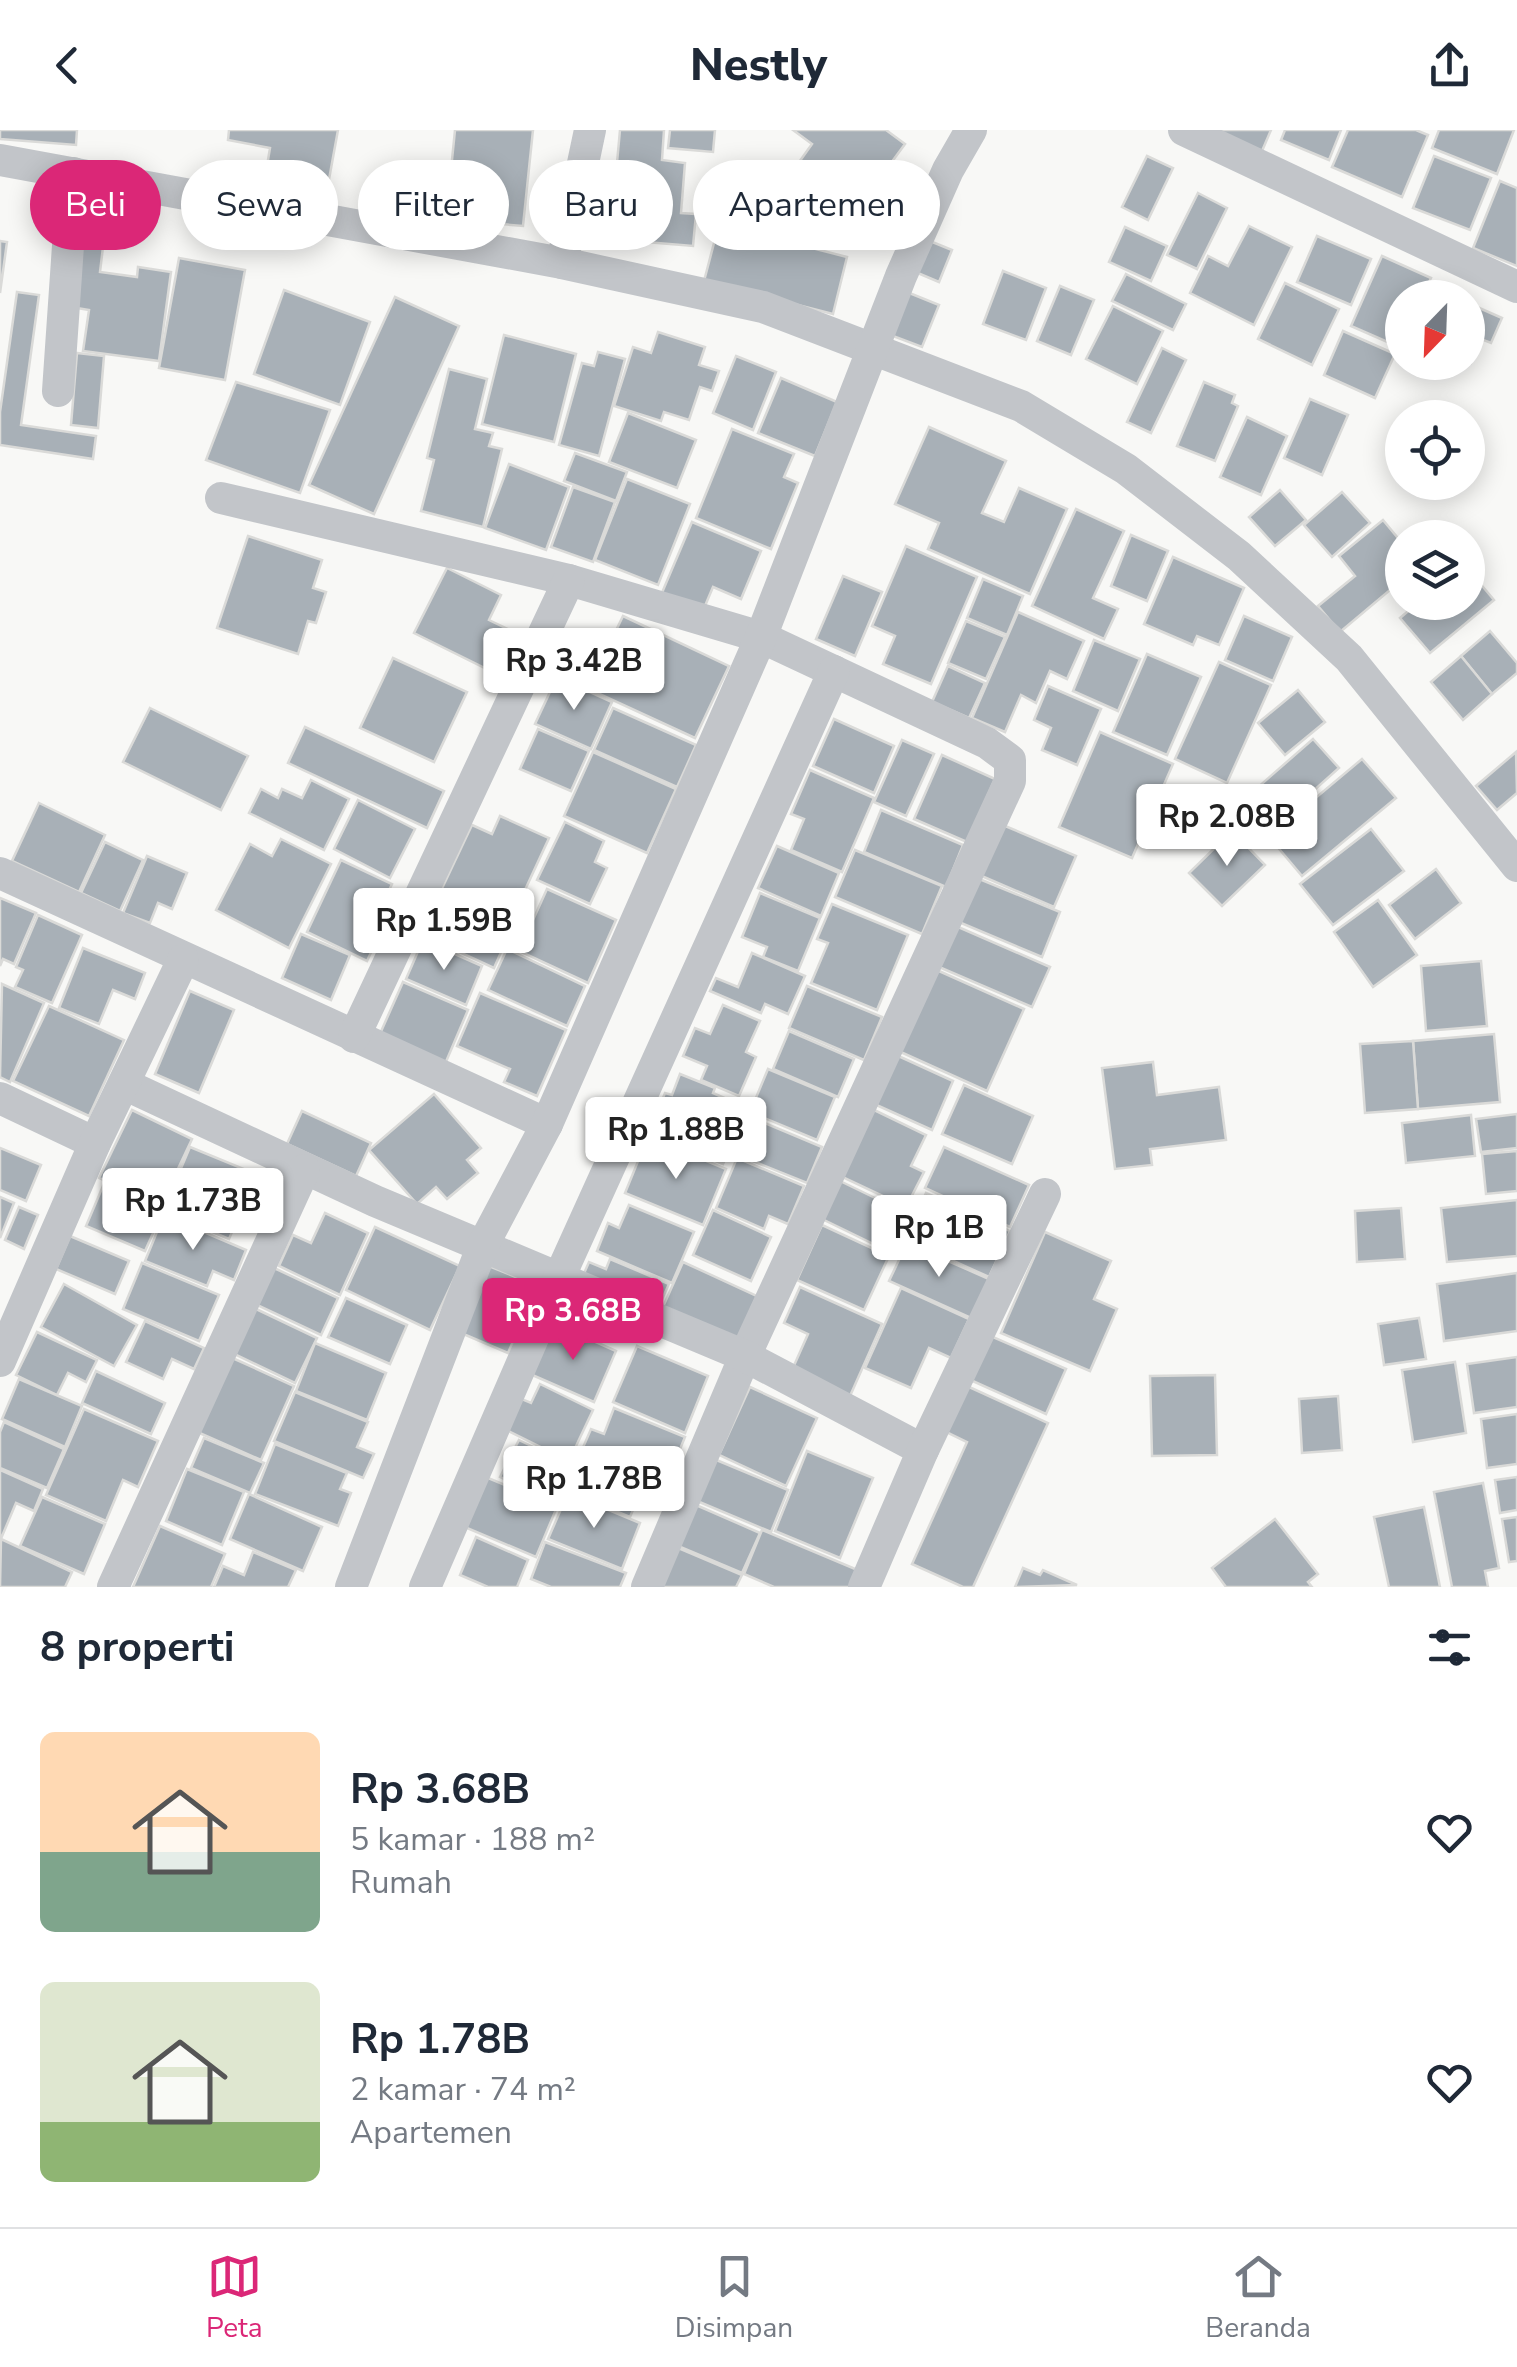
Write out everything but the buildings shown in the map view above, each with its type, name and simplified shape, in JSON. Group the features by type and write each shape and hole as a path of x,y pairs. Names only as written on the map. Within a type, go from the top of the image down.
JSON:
{"street":[{"path":"562,263 590,130"},
{"path":"350,1587 483,1245 547,1124 761,637 873,348 948,170 971,130"},
{"path":"1184,130 1517,288"},
{"path":"0,160 30,165"},
{"path":"161,189 562,263 763,308 1020,406 1126,469 1239,556 1349,658 1517,866"},
{"path":"58,391 68,250"},
{"path":"221,498 569,580 761,637 987,744 1010,760 1010,781 745,1356 647,1587"},
{"path":"354,1037 569,580"},
{"path":"425,1587 559,1278 834,671"},
{"path":"0,873 547,1124"},
{"path":"0,1361 95,1143 184,960"},
{"path":"124,1084 304,1170 745,1356 923,1450"},
{"path":"0,1098 95,1143"},
{"path":"113,1587 304,1170"},
{"path":"864,1587 923,1450 1045,1194"}]}
